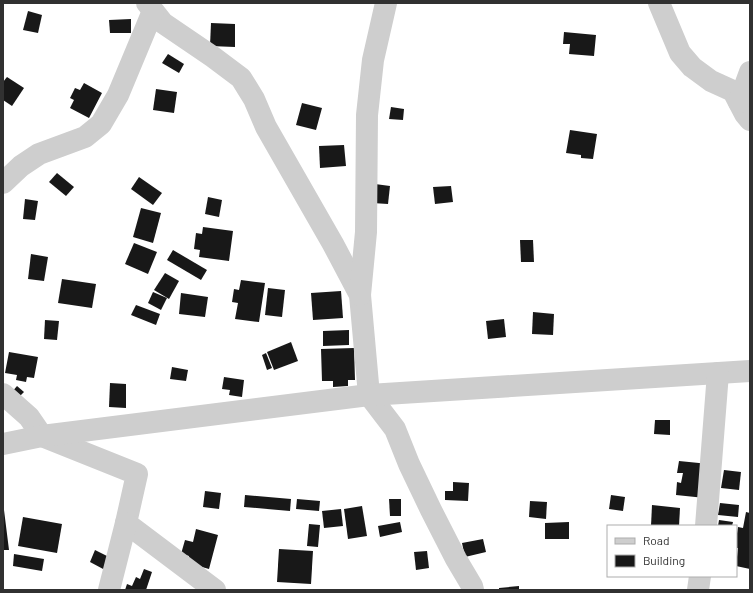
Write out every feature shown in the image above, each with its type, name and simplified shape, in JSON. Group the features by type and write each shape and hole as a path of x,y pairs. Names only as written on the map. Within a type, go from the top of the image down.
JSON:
{"street":[{"path":"386,3 373,60 367,115 366,232 360,295 369,396 395,429 409,464 431,510 473,590"},
{"path":"659,3 680,53 692,67 711,81 733,91 745,114 750,120"},
{"path":"150,7 163,23 241,78 254,99 266,127 334,244 360,295"},
{"path":"3,183 21,166 39,154 68,142 85,137 101,124 118,95 150,7"},
{"path":"739,102 750,72"},
{"path":"3,444 42,436 369,396 750,371"},
{"path":"706,525 718,373"},
{"path":"3,394 29,417 42,436 137,474 109,590"},
{"path":"126,523 215,590"},
{"path":"698,590 700,577"}],"building":[{"path":"28,11 42,15 38,33 23,30"},
{"path":"131,19 131,33 110,33 109,20"},
{"path":"211,23 235,24 235,47 210,46"},
{"path":"564,32 596,35 594,56 569,54 570,44 563,44"},
{"path":"168,54 184,64 179,73 162,63"},
{"path":"7,77 24,88 12,106 3,100 3,82"},
{"path":"84,83 102,93 89,118 70,108 74,100 70,98 75,88 80,90"},
{"path":"156,89 177,92 174,113 153,110"},
{"path":"302,103 322,108 316,130 296,125"},
{"path":"391,107 404,109 403,120 389,119"},
{"path":"570,130 597,134 593,159 581,158 581,155 566,153"},
{"path":"344,145 346,166 320,168 319,146"},
{"path":"57,173 74,187 66,196 49,182"},
{"path":"139,177 162,193 153,205 131,189"},
{"path":"375,184 390,186 388,204 372,203"},
{"path":"451,186 453,202 435,204 433,187"},
{"path":"208,197 222,200 219,217 205,214"},
{"path":"25,199 38,201 35,220 23,219"},
{"path":"141,208 161,213 153,243 133,237"},
{"path":"203,227 233,231 229,261 199,257 200,250 194,249 196,233 202,234"},
{"path":"520,240 533,240 534,262 521,262"},
{"path":"134,243 157,252 148,274 125,264"},
{"path":"173,250 207,270 201,280 167,260"},
{"path":"31,254 48,257 44,281 28,279"},
{"path":"165,273 179,281 169,299 154,290"},
{"path":"62,279 96,284 92,308 58,303"},
{"path":"241,280 265,283 259,322 235,319 238,303 232,302 234,289 239,290"},
{"path":"268,288 285,290 282,317 265,315"},
{"path":"341,291 343,318 313,320 311,293"},
{"path":"153,292 167,298 161,310 148,303"},
{"path":"181,293 208,297 205,317 179,314"},
{"path":"136,305 160,314 156,325 131,315"},
{"path":"533,312 554,314 553,335 532,334"},
{"path":"504,319 506,337 488,339 486,321"},
{"path":"45,320 59,321 57,340 44,339"},
{"path":"349,330 349,345 323,346 323,331"},
{"path":"291,342 298,361 274,370 267,352"},
{"path":"354,348 355,380 348,380 348,386 333,387 333,381 322,381 321,349"},
{"path":"9,352 38,357 34,378 27,377 26,382 16,380 17,375 5,373"},
{"path":"266,353 272,368 267,370 262,355"},
{"path":"172,367 188,370 186,381 170,379"},
{"path":"224,377 244,380 242,397 229,395 230,390 222,389"},
{"path":"110,383 126,384 126,408 109,407"},
{"path":"17,386 24,392 18,398 12,392"},
{"path":"655,420 670,420 670,435 654,434"},
{"path":"679,461 709,464 705,498 676,495 677,482 681,483 683,473 677,473"},
{"path":"724,470 741,472 739,490 721,488"},
{"path":"453,482 469,483 468,501 445,500 445,491 453,491"},
{"path":"205,491 221,493 219,509 203,507"},
{"path":"245,495 291,499 290,511 244,507"},
{"path":"611,495 625,497 623,511 609,509"},
{"path":"297,499 320,501 319,511 296,509"},
{"path":"389,499 401,499 401,516 390,516"},
{"path":"530,501 547,502 546,519 529,517"},
{"path":"720,503 739,505 738,517 718,515"},
{"path":"652,505 680,508 679,525 651,525"},
{"path":"362,506 367,536 348,539 344,509"},
{"path":"341,509 343,526 324,528 322,511"},
{"path":"4,510 9,550 3,550"},
{"path":"746,512 750,513 750,569 737,566 738,527 743,528"},
{"path":"23,517 62,524 57,553 18,546"},
{"path":"719,520 733,522 732,525 718,525"},
{"path":"400,522 402,532 380,537 378,526"},
{"path":"569,522 569,539 545,539 545,523"},
{"path":"309,524 320,525 318,547 307,546"},
{"path":"196,529 218,535 209,569 188,563 189,556 181,554 185,540 193,542"},
{"path":"483,539 486,552 465,557 462,543"},
{"path":"279,549 313,551 311,584 277,582"},
{"path":"95,550 111,558 105,570 90,562"},
{"path":"427,551 429,568 416,570 414,552"},
{"path":"14,554 44,559 42,571 13,566"},
{"path":"144,569 152,572 146,590 125,590 127,584 132,586 136,577 140,579"},
{"path":"519,586 519,590 499,590 499,588"}]}
